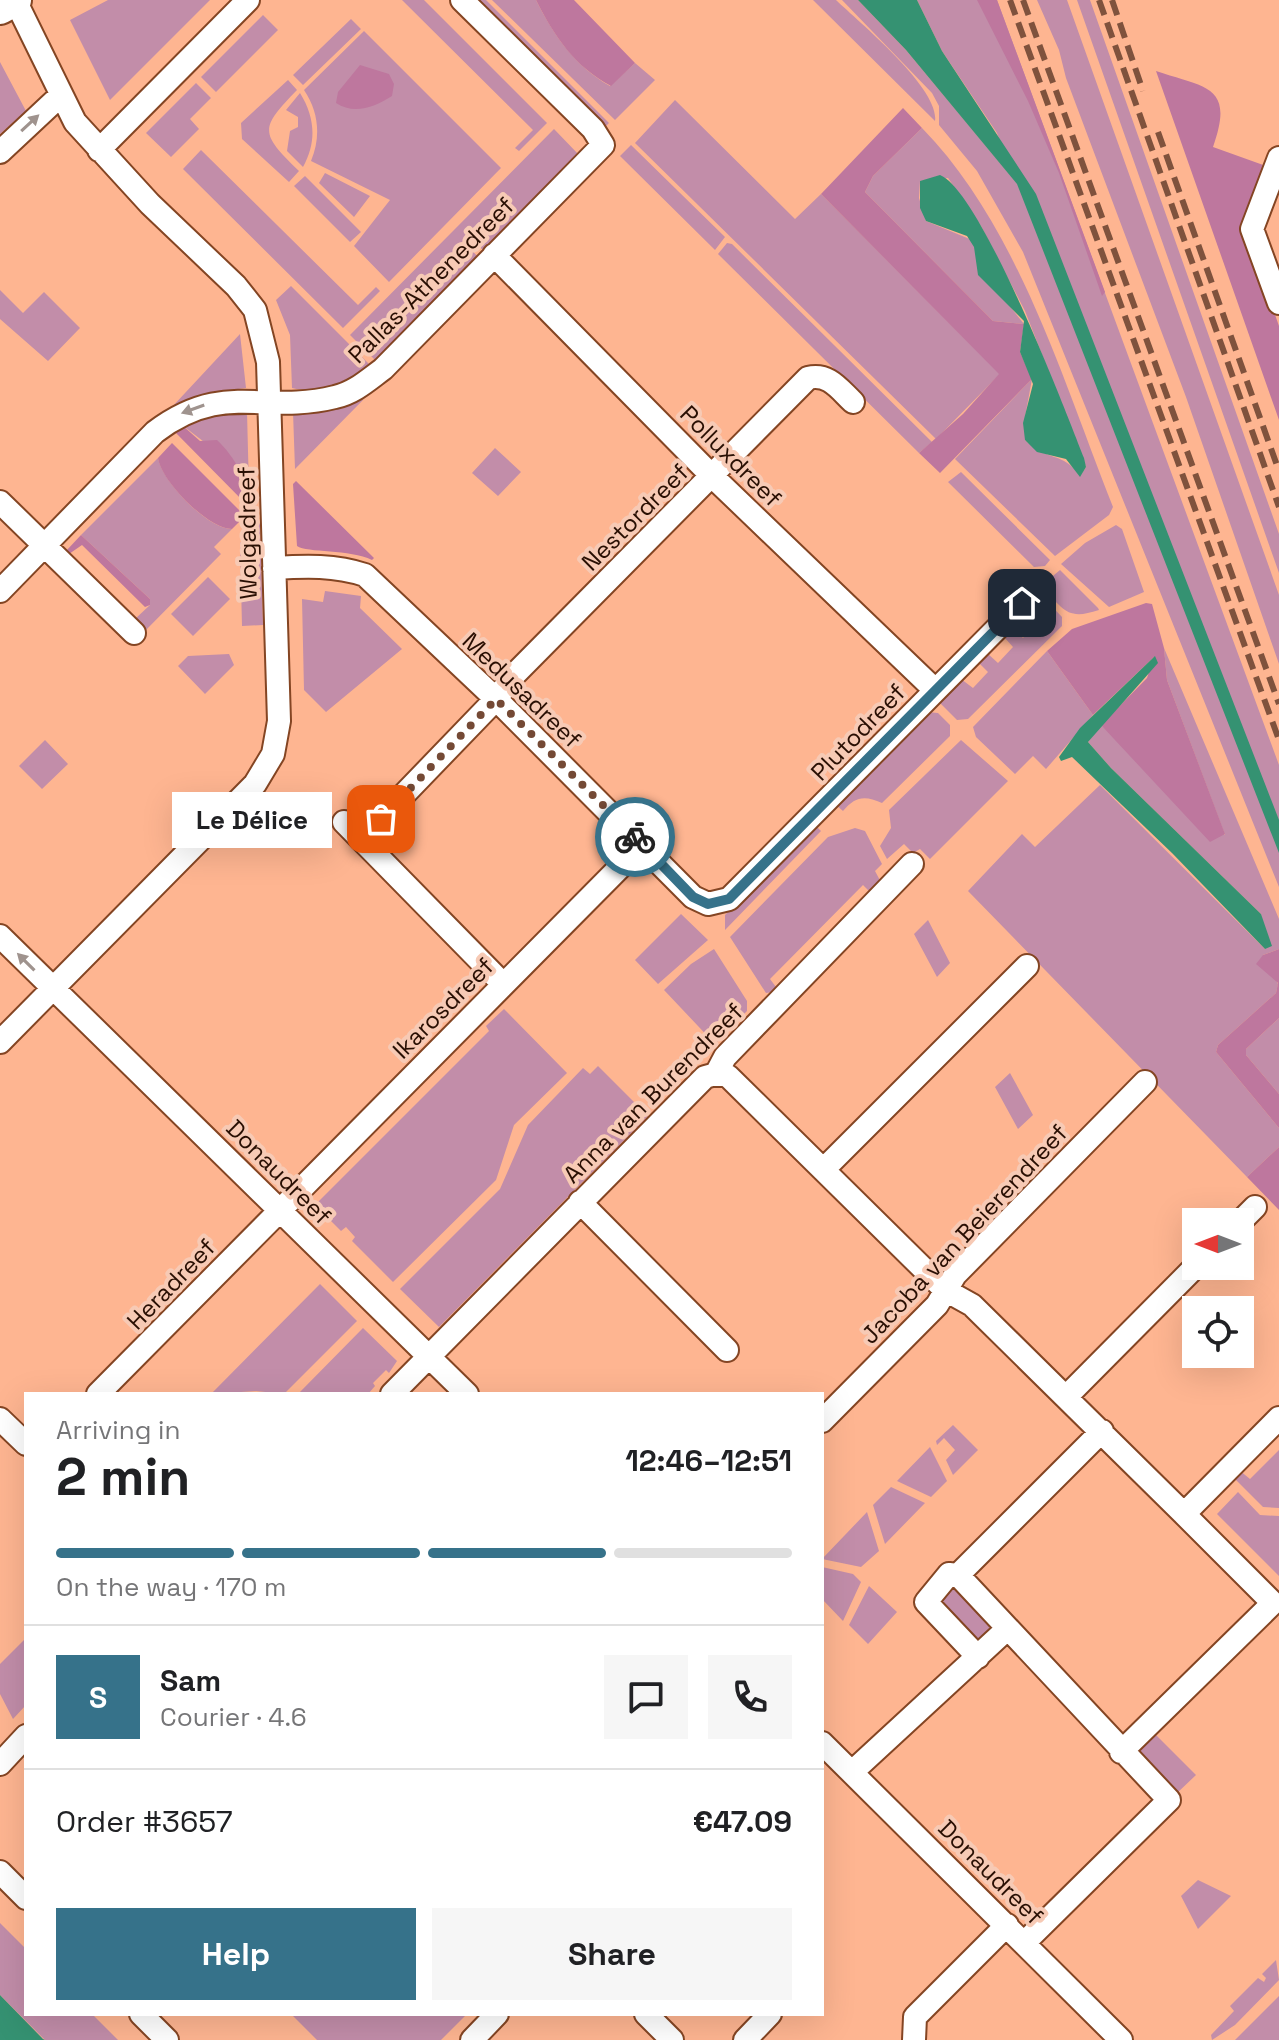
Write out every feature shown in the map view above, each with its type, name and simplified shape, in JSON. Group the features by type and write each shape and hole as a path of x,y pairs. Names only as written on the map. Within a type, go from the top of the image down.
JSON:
{"main road":[{"path":"0,8 15,0"}],"street":[{"name":"Wolgadreef","path":"1,1039 255,784 270,761 279,721 270,402 264,334 255,310 236,286 99,150 75,122 15,0"},
{"path":"99,150 248,0"},
{"name":"Pallas-Athenedreef","path":"0,591 155,432 183,412 202,405 310,401 336,397 357,389 383,369 603,145 593,129 462,0"},
{"path":"0,152 61,95"},
{"path":"1279,158 1252,229 1279,303"},
{"name":"Polluxdreef","path":"494,255 712,476 935,690"},
{"name":"Nestordreef","path":"361,839 496,699 514,675 808,378 818,376 829,379 853,402"},
{"path":"0,502 134,633"},
{"name":"Medusadreef","path":"274,568 345,568 365,575 496,699 693,897 708,904"},
{"name":"Plutodreef","path":"708,904 729,899 1038,587"},
{"path":"344,822 503,984"},
{"name":"Ikarosdreef","path":"280,1209 643,844"},
{"name":"Anna van Burendreef","path":"394,1392 705,1077 716,1074 725,1057 912,864"},
{"name":"Donaudreef","path":"0,936 465,1392"},
{"path":"824,1169 1027,966"},
{"path":"716,1074 728,1076 945,1290 972,1305 1273,1603 1121,1752"},
{"name":"Jacoba van Beierendreef","path":"824,1419 937,1305 955,1275 1145,1082"},
{"path":"580,1202 727,1350"},
{"name":"Heradreef","path":"100,1392 280,1209"},
{"path":"1066,1397 1182,1280"},
{"path":"1184,1514 1279,1418"},
{"path":"0,1419 24,1442"},
{"path":"958,1575 1102,1431"},
{"path":"852,1772 978,1657 1006,1630 1008,1625 958,1575 949,1574 926,1602 978,1657"},
{"path":"1006,1630 1169,1800 1025,1942"},
{"path":"0,1764 24,1738"},
{"name":"Donaudreef","path":"824,1745 1121,2040"},
{"path":"0,1872 24,1896"},
{"path":"914,2040 915,2017 1007,1925"},
{"path":"143,2016 167,2040"},
{"path":"472,2040 495,2016"},
{"path":"648,2016 672,2040"},
{"path":"745,2040 768,2016"}],"shaded area":[{"path":"108,0 210,0 110,100 70,20"},
{"path":"402,0 424,0 547,123 519,151 515,148 533,130"},
{"path":"477,0 486,0 609,123 605,127"},
{"path":"492,0 536,0 567,49 586,69 610,86 635,63 655,80 615,120"},
{"path":"536,0 574,0 635,63 611,86 598,78 567,49"},
{"path":"813,0 836,0 879,40 925,92 935,121"},
{"path":"842,0 858,0 906,50 1015,181 997,133 942,51 917,0 997,0 1279,765 1279,887 1023,252 977,171 939,125 939,106 932,93"},
{"path":"858,0 917,0 942,51 1036,194 1279,820 1279,853 1017,184 906,50"},
{"path":"977,0 997,0 1105,292 1102,296 1059,173 1028,101"},
{"path":"1037,0 1067,0 1279,595 1279,664 1186,397 1066,78 1059,50"},
{"path":"1077,0 1090,0 1279,534 1279,573"},
{"path":"263,15 278,30 216,92 201,77"},
{"path":"351,19 361,29 303,85 293,75"},
{"path":"364,31 501,168 389,282 354,246 390,200 311,161 317,125 313,107 304,90"},
{"path":"0,62 26,111 0,134"},
{"path":"360,65 389,74 394,84 392,96 364,108 343,107 336,103 338,92"},
{"path":"1156,71 1212,92 1218,100 1220,111 1213,147 1266,166 1244,227 1279,326 1279,420"},
{"path":"288,80 297,90 276,114 269,131 277,148 299,171 289,182 242,139 241,123"},
{"path":"196,83 211,98 190,119 199,129 171,157 146,133"},
{"path":"300,93 309,111 312,130 311,148 303,167 287,151 290,131 298,127 298,117 286,110"},
{"path":"675,100 795,219 821,194 1000,374 936,439 635,143"},
{"path":"903,108 922,128 873,176 865,192 993,321 1024,324 1020,352 1032,379 940,473 919,453 963,414 999,374 821,194"},
{"path":"922,128 956,167 1011,258 1056,358 1113,507 1109,515 1055,556 955,459 1032,379 1025,417 1025,440 1040,451 1061,459 1080,476 1086,467 1025,311 981,226 948,178 920,181 919,198 926,221 972,240 1005,300 1024,324 993,321 865,192 873,176"},
{"path":"554,129 580,156 485,252 469,237 464,242 479,258 376,361 350,335"},
{"path":"631,145 725,237 715,250 620,156"},
{"path":"201,150 358,305 376,287 380,291 343,328 183,169"},
{"path":"325,173 370,196 354,217 319,183"},
{"path":"940,175 957,190 977,219 1020,304 1084,458 1086,467 1080,477 1066,459 1037,452 1025,440 1023,423 1033,384 1020,352 1024,321 978,275 974,247 967,236 926,221 920,208 920,181"},
{"path":"305,176 361,232 350,242 294,186"},
{"path":"727,243 732,244 932,442 919,453 718,254"},
{"path":"291,286 371,366 353,378 324,389 292,388 290,335 276,300"},
{"path":"0,290 23,313 44,292 80,328 48,361 0,319"},
{"path":"240,334 246,388 208,393 172,407"},
{"path":"360,398 363,400 295,469 293,412"},
{"path":"247,412 249,490 240,478 238,468 182,425 210,413"},
{"path":"182,425 200,441 217,440 230,454 244,479 249,507 173,430"},
{"path":"172,443 245,516 232,529 222,527 199,513 167,479 158,458"},
{"path":"495,448 521,472 498,496 472,473"},
{"path":"158,458 168,479 187,502 210,521 232,529 214,547 221,554 143,633 135,619 150,605 150,599 81,535"},
{"path":"961,472 1050,560 1045,566 1034,567 948,482"},
{"path":"296,481 374,558 372,560 297,546 293,484"},
{"path":"260,523 263,625 242,626 240,543"},
{"path":"1116,525 1122,529 1144,592 1109,607 1061,564 1085,543"},
{"path":"81,535 150,599 150,605 145,607 82,545 69,554 66,551"},
{"path":"1060,570 1099,610 1072,613 1055,601 1041,586"},
{"path":"208,577 230,599 193,636 171,614"},
{"path":"325,591 361,596 360,608 402,649 326,712 304,690 302,599 323,602"},
{"path":"1040,594 1062,617 1062,626 968,719 957,720 938,701 961,679 973,688 988,672 978,662 987,653 998,663 1013,647 1004,637 1012,628 1023,638 1044,617 1034,606"},
{"path":"1146,603 1152,604 1164,648 1167,680 1225,834 1210,842 1101,725 1147,678 1154,657 1093,715 1047,651 1072,629"},
{"path":"1164,648 1279,919 1279,949 1263,955 1278,984 1276,993 1218,1045 1216,1052 1279,1128 1279,1147 1247,1177 968,891 1022,834 1035,847 1100,785 1265,949 1261,914 1088,742 1101,725 1225,835 1167,680"},
{"path":"1047,651 1093,715 1046,769 1033,756 1015,774 976,737 973,727"},
{"path":"229,654 234,665 205,694 178,666 188,656"},
{"path":"1155,656 1158,663 1088,742 1261,914 1272,946 1265,949 1172,853 1072,757 1061,761 1059,757 1080,728"},
{"path":"927,712 938,713 950,725 950,736 882,803 860,799 843,811 835,804"},
{"path":"45,740 68,764 42,789 19,766"},
{"path":"961,740 1008,781 930,859 920,849 913,853 904,844 887,859 880,846 891,828 889,810"},
{"path":"815,825 821,831 725,930 725,915"},
{"path":"855,828 865,831 882,864 875,871 883,886 872,894 863,885 770,979 779,991 766,993 730,937 828,837"},
{"path":"681,914 708,940 658,984 635,960"},
{"path":"928,920 950,963 937,977 914,934"},
{"path":"714,949 747,1001 747,1011 715,1044 664,990 691,964"},
{"path":"1279,949 1279,1018 1246,1049 1246,1055 1279,1094 1279,1128 1216,1052 1218,1045 1276,993 1278,983 1256,964 1263,955"},
{"path":"504,1009 567,1073 514,1125 496,1180 393,1282 352,1241 355,1237 346,1227 341,1231 315,1205 489,1031 486,1026"},
{"path":"1279,1018 1279,1094 1246,1055 1246,1049"},
{"path":"598,1066 648,1116 439,1327 400,1289 500,1189 528,1125 583,1068 590,1074"},
{"path":"1010,1073 1033,1115 1018,1129 995,1087"},
{"path":"1279,1147 1279,1210 1247,1177"},
{"path":"320,1284 357,1321 286,1392 213,1392"},
{"path":"363,1328 397,1361 389,1373 386,1370 373,1383 375,1386 370,1392 300,1392"},
{"path":"953,1425 978,1450 953,1475 946,1460 955,1450 944,1438 937,1445 936,1441"},
{"path":"930,1447 947,1481 931,1497 897,1481"},
{"path":"1279,1450 1279,1508 1263,1507 1232,1476 1239,1470 1250,1479"},
{"path":"891,1487 925,1503 885,1544 873,1505"},
{"path":"1238,1492 1260,1515 1279,1516 1279,1576 1217,1514"},
{"path":"867,1512 879,1551 861,1567 824,1559"},
{"path":"824,1567 853,1574 861,1582 843,1621 824,1601"},
{"path":"955,1579 997,1622 979,1645 934,1600"},
{"path":"869,1586 897,1612 868,1644 849,1625"},
{"path":"24,1640 24,1707 13,1719 0,1694 0,1664"},
{"path":"1151,1730 1196,1775 1175,1795 1130,1751"},
{"path":"1198,1880 1231,1896 1198,1929 1181,1896"},
{"path":"0,1923 24,1947 24,2016 94,2016 118,2040 45,2040 0,1995"},
{"path":"1276,1960 1279,1980 1235,2025 1212,2040 1211,2035 1234,2011 1230,2006 1258,1978 1264,1982 1266,1978 1262,1974"},
{"path":"0,1995 43,2039 45,2040 0,2040"},
{"path":"1279,1996 1279,2040 1235,2040"},
{"path":"293,2016 465,2016 441,2040 317,2040"}],"railway":[{"path":"1010,0 1279,740"},
{"path":"1023,0 1279,704"},
{"path":"1099,0 1279,507"},
{"path":"1112,0 1143,91"},
{"path":"1158,132 1279,471"}],"way so far":[{"path":"381,819 496,699 635,837"}],"place":[{"name":"Le Délice","path":"381,819"}],"route":[{"path":"635,837 693,897 708,904 729,899 1022,603"}]}
